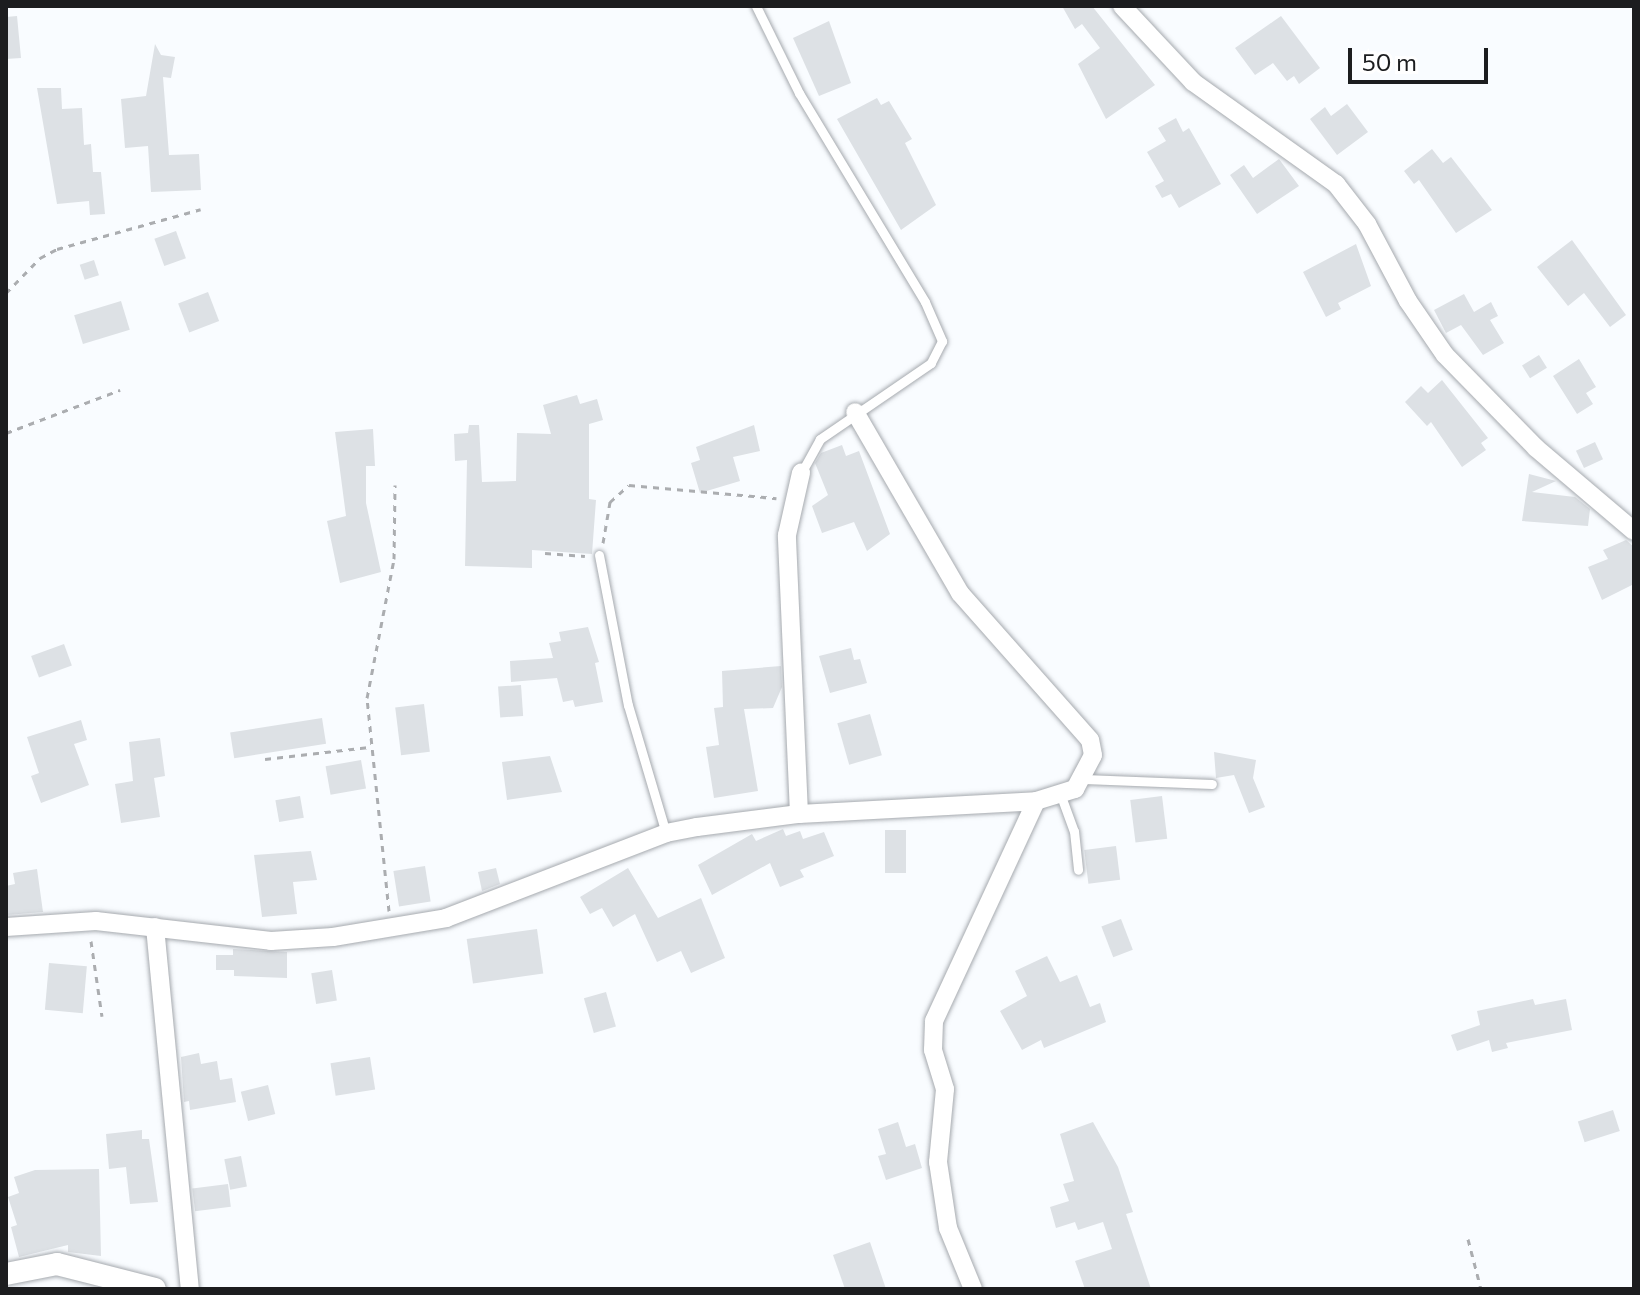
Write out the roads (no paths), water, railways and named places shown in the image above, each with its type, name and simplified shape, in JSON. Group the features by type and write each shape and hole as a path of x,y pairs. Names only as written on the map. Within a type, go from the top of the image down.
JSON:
{"street":[{"path":"1122,6 1193,82 1336,184 1367,224 1408,301 1445,355 1536,448 1634,531"},
{"path":"6,927 88,921 271,941 391,927 446,918 666,833 799,814 1036,801 1061,796 1084,779 1093,755 1090,740 960,593 855,412"},
{"path":"799,814 787,535 792,498 801,473"},
{"path":"973,1289 948,1228 938,1162 945,1089 933,1050 934,1021 1036,801"},
{"path":"155,927 190,1289"},
{"path":"6,1274 57,1264 155,1289"}],"lane":[{"path":"756,6 799,93 925,302 942,341 931,363 855,412 820,439 801,473"},
{"path":"599,555 628,705 666,833"},
{"path":"1084,779 1212,784"},
{"path":"1061,796 1074,831 1078,870"}]}
